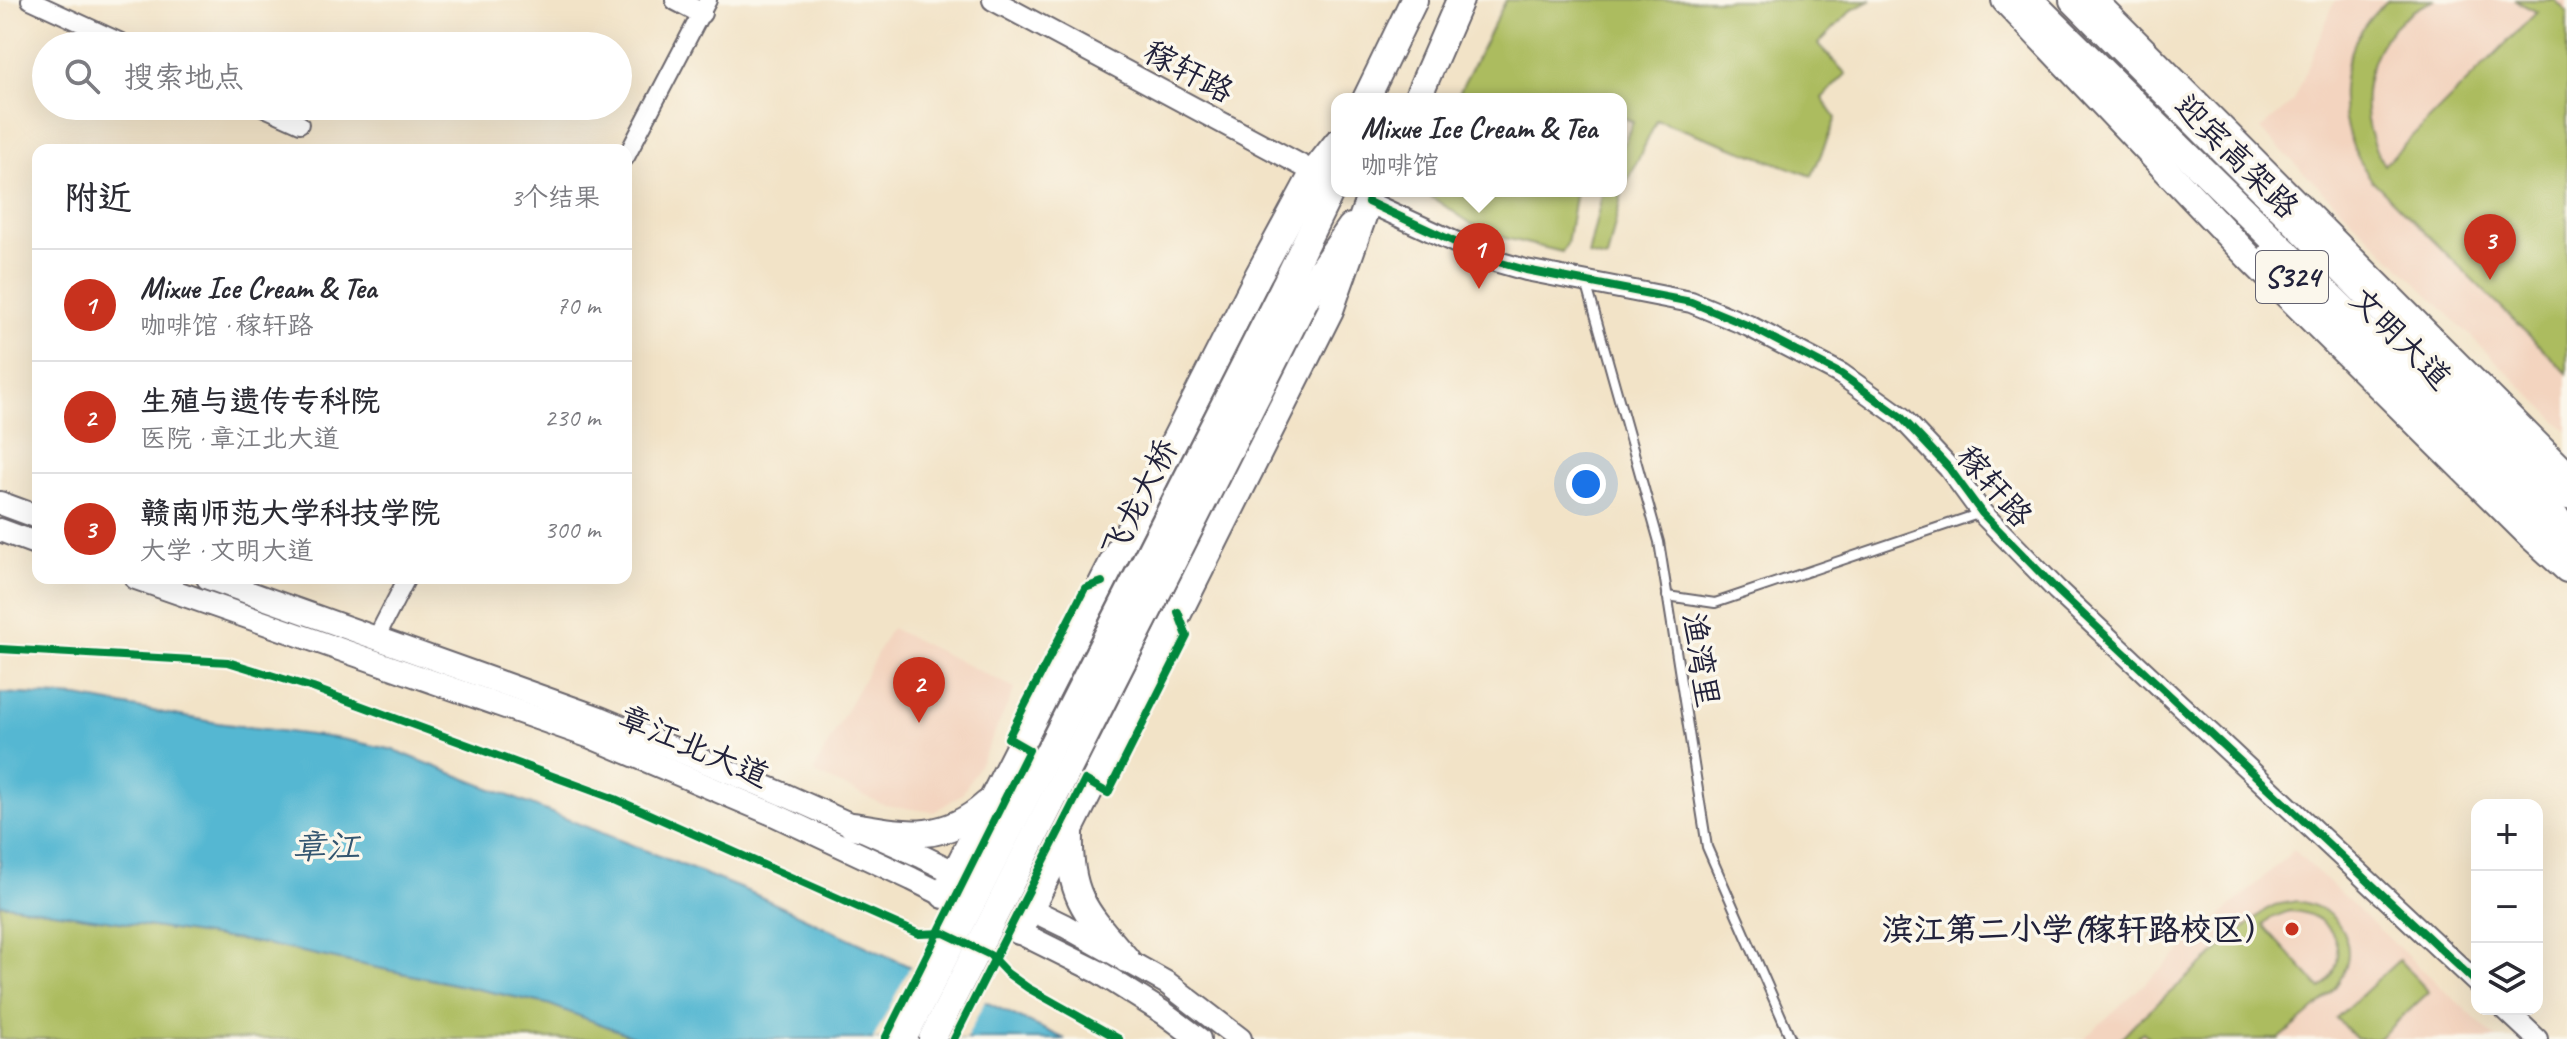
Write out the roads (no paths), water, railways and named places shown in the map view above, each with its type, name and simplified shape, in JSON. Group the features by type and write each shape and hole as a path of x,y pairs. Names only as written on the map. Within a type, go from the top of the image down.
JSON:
{"main road":[{"path":"1369,93 1414,0"},
{"path":"1420,93 1460,0"},
{"path":"2005,0 2248,256 2567,569"},
{"name":"文明大道","path":"2017,0 2567,553"},
{"name":"迎宾高架路","path":"2030,0 2567,529"},
{"name":"迎宾高架路","path":"2073,0 2567,496"},
{"name":"文明大道","path":"2093,0 2567,475"},
{"path":"1295,292 1326,175"},
{"path":"950,884 1259,274 1326,175"},
{"path":"1295,292 1319,273 1369,197"},
{"path":"1024,920 1330,310 1370,197"},
{"name":"飞龙大桥","path":"903,1039 1295,292"},
{"name":"飞龙大桥","path":"932,1039 1295,292"},
{"path":"0,503 32,515"},
{"path":"0,530 32,542"},
{"name":"章江北大道","path":"153,584 591,737 775,815 950,884 1024,920 1126,959 1167,983 1240,1039"},
{"name":"章江北大道","path":"225,584 600,718 853,826 950,884"},
{"path":"853,826 919,835 972,818 993,798"},
{"path":"1070,827 1069,853 1078,897 1086,912 1126,959"},
{"name":"章江北大道","path":"1024,920 1199,1039"}],"street":[{"path":"30,0 100,32"},
{"path":"632,145 704,7 676,0"},
{"name":"稼轩路","path":"993,0 1326,175"},
{"path":"291,120 300,124"},
{"name":"稼轩路","path":"1372,197 1498,262 1691,302 1749,326 1841,374 1901,417 1949,468 1982,513 2057,590 2471,977"},
{"path":"377,636 404,584"},
{"path":"2511,1015 2537,1039"}],"lane":[{"name":"渔湾里","path":"1586,281 1659,542 1707,847 1791,1039"},
{"path":"1667,596 1715,603 1982,513"}],"water":[{"name":"章江","path":"0,693 78,697 218,723 342,739 394,750 752,893 1065,1039 640,1039 548,1004 265,944 0,904"}],"place":[{"name":"赣南师范大学科技学院","path":"2490,280"},
{"name":"Mixue Ice Cream & Tea","path":"1479,289"},
{"name":"生殖与遗传专科院","path":"919,723"},
{"name":"滨江第二小学(稼轩路校区）","path":"2292,929"}]}
